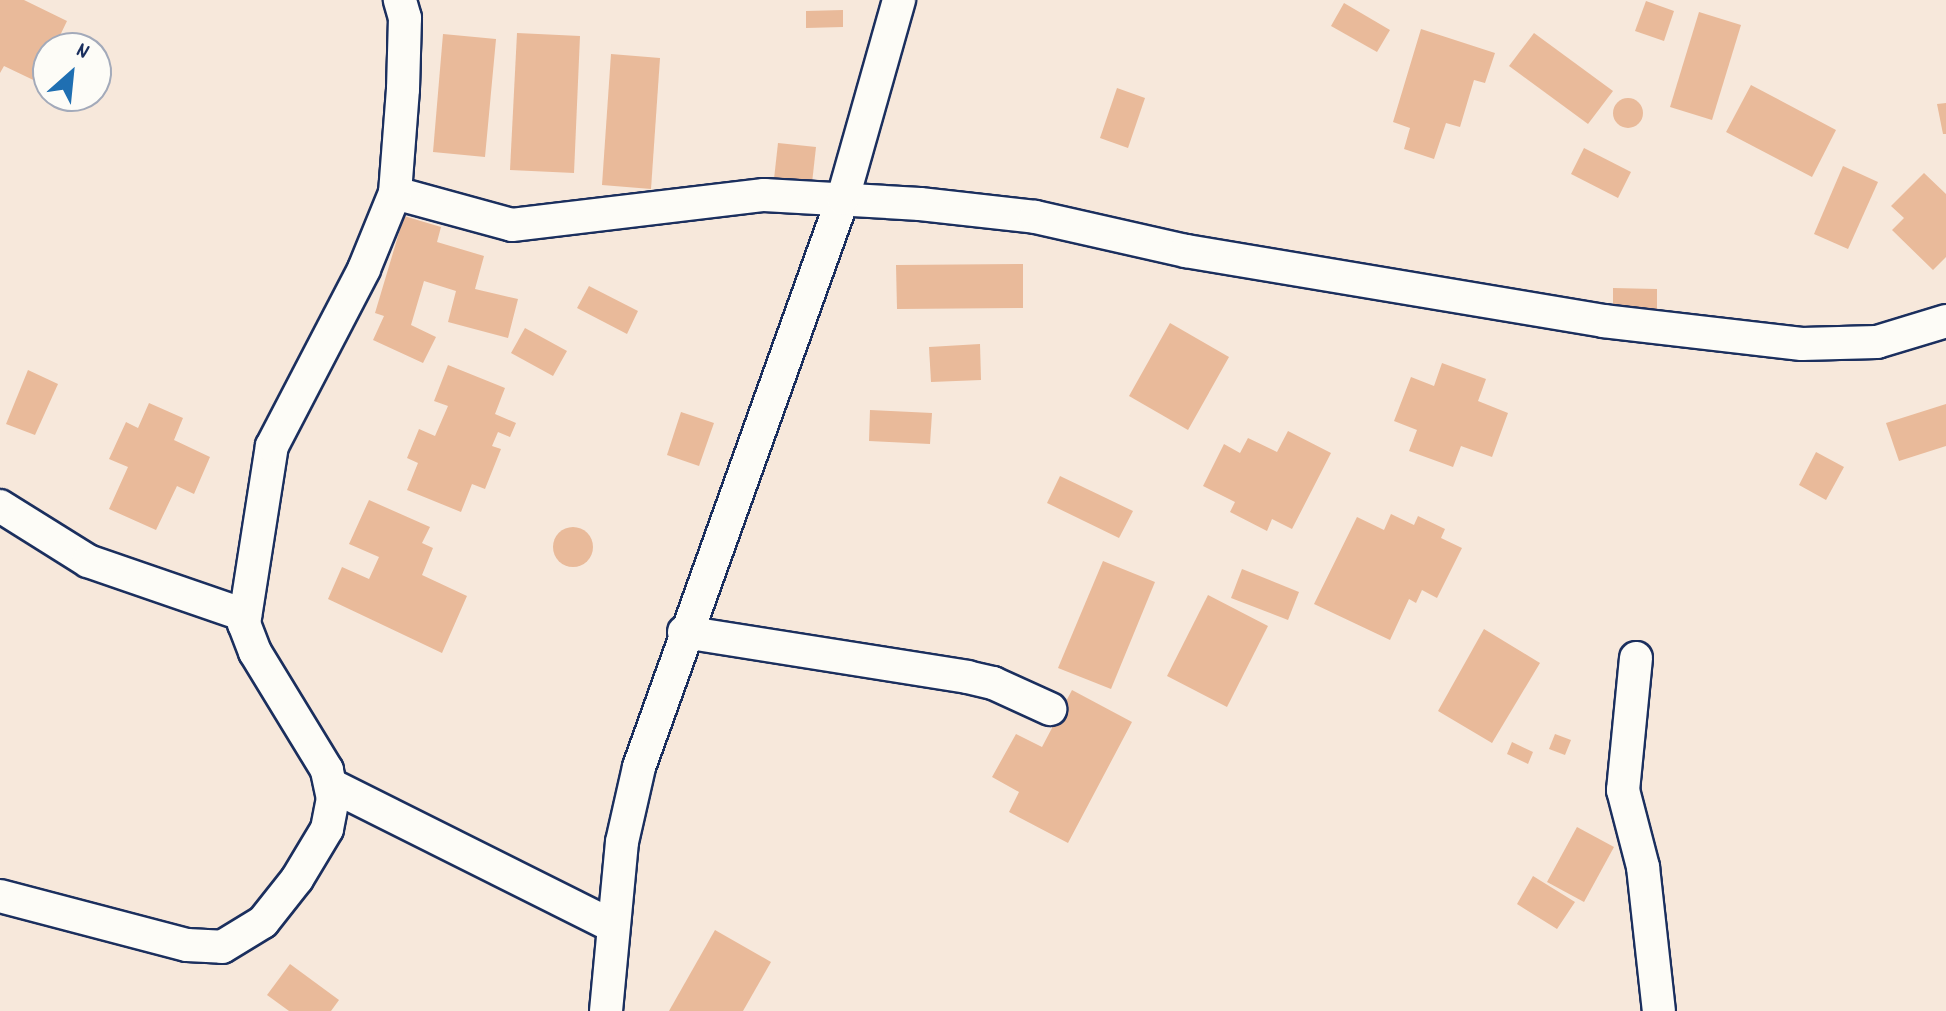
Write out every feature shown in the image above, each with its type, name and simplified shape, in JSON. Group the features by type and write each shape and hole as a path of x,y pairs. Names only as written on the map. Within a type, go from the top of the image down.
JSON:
{"street":[{"path":"400,0 405,18 395,193 364,269 272,446 245,615 255,652 333,786 611,925"},
{"path":"606,1011 611,925 627,810 684,632 843,198 899,0"},
{"path":"395,193 512,225 764,195 843,198 1035,217 1186,251 1406,289 1603,321 1802,344 1877,342 1946,321"},
{"path":"0,506 88,561 245,615"},
{"path":"684,632 967,677 993,683 1050,709"},
{"path":"1636,658 1623,790 1643,867 1659,1011"},
{"path":"0,896 187,945 222,947 263,922 297,879 327,829 333,786"}],"building":[{"path":"0,0 24,0 67,21 62,32 32,32 32,79 4,66 0,73"},
{"path":"1646,1 1674,11 1664,41 1635,31"},
{"path":"1344,3 1390,30 1377,52 1331,26"},
{"path":"843,10 843,27 806,28 806,11"},
{"path":"1699,12 1741,25 1712,120 1670,107"},
{"path":"1421,29 1495,53 1485,83 1474,80 1460,127 1446,123 1434,159 1404,149 1410,128 1393,122"},
{"path":"517,33 580,36 574,173 510,170"},
{"path":"1534,33 1613,91 1588,124 1509,66"},
{"path":"443,34 496,39 485,157 433,152"},
{"path":"611,54 660,58 651,189 602,185"},
{"path":"1751,85 1836,130 1812,177 1726,132"},
{"path":"1117,88 1145,98 1128,148 1100,138"},
{"path":"1628,98 1634,99 1642,107 1642,119 1634,127 1628,128 1622,127 1614,119 1613,113 1614,107 1622,99"},
{"path":"1946,103 1946,134 1943,134 1937,104"},
{"path":"778,143 816,147 812,183 774,179"},
{"path":"1584,148 1631,172 1618,198 1571,174"},
{"path":"1843,166 1878,182 1848,249 1814,234"},
{"path":"1924,173 1946,194 1946,257 1933,270 1892,230 1904,218 1891,206"},
{"path":"404,216 441,227 437,242 484,256 475,289 518,299 508,338 448,322 456,291 424,281 411,325 436,337 423,363 373,340 384,316 375,313"},
{"path":"1023,264 1023,308 897,309 896,265"},
{"path":"589,286 638,311 627,334 577,308"},
{"path":"1613,288 1657,289 1657,309 1613,307"},
{"path":"1170,323 1229,357 1188,430 1129,396"},
{"path":"525,328 567,351 553,376 511,353"},
{"path":"980,344 981,380 931,382 929,347"},
{"path":"1442,363 1486,379 1478,401 1508,413 1492,457 1461,446 1453,467 1409,451 1417,430 1394,421 1411,377 1434,386"},
{"path":"448,365 505,388 495,414 516,423 510,437 498,432 492,446 501,449 485,489 472,484 461,512 407,490 418,463 407,458 419,429 435,436 448,406 434,401"},
{"path":"28,370 58,384 35,435 6,424"},
{"path":"149,403 183,418 174,440 210,457 194,494 177,486 156,530 109,509 128,467 109,459 126,422 138,428"},
{"path":"1946,404 1946,446 1899,461 1886,423"},
{"path":"870,410 932,413 930,444 869,441"},
{"path":"681,412 714,423 699,466 667,455"},
{"path":"1288,431 1331,453 1292,529 1272,519 1267,531 1230,512 1235,502 1203,486 1224,444 1240,453 1248,438 1277,452"},
{"path":"1816,452 1844,467 1826,500 1799,485"},
{"path":"1060,476 1133,511 1119,538 1047,503"},
{"path":"369,500 430,527 422,543 433,548 422,575 467,596 442,653 328,599 342,567 369,579 379,557 349,544"},
{"path":"1391,514 1414,525 1418,516 1445,529 1441,538 1462,548 1437,598 1422,590 1416,603 1409,599 1390,640 1314,604 1357,517 1384,530"},
{"path":"573,527 587,533 593,547 587,561 573,567 559,561 553,547 559,533"},
{"path":"1103,561 1155,582 1111,689 1058,668"},
{"path":"1242,569 1299,592 1288,620 1231,598"},
{"path":"1208,595 1268,626 1227,707 1167,676"},
{"path":"1484,629 1540,663 1492,743 1438,711"},
{"path":"1072,690 1132,722 1068,843 1009,812 1019,792 992,777 1016,734 1042,747"},
{"path":"1555,734 1571,740 1565,755 1549,749"},
{"path":"1512,742 1533,752 1528,764 1507,754"},
{"path":"1577,827 1614,847 1584,902 1547,882"},
{"path":"1533,876 1575,902 1557,929 1517,904"},
{"path":"715,930 771,962 743,1011 669,1011"},
{"path":"290,964 339,1000 331,1011 289,1011 267,995"}]}
